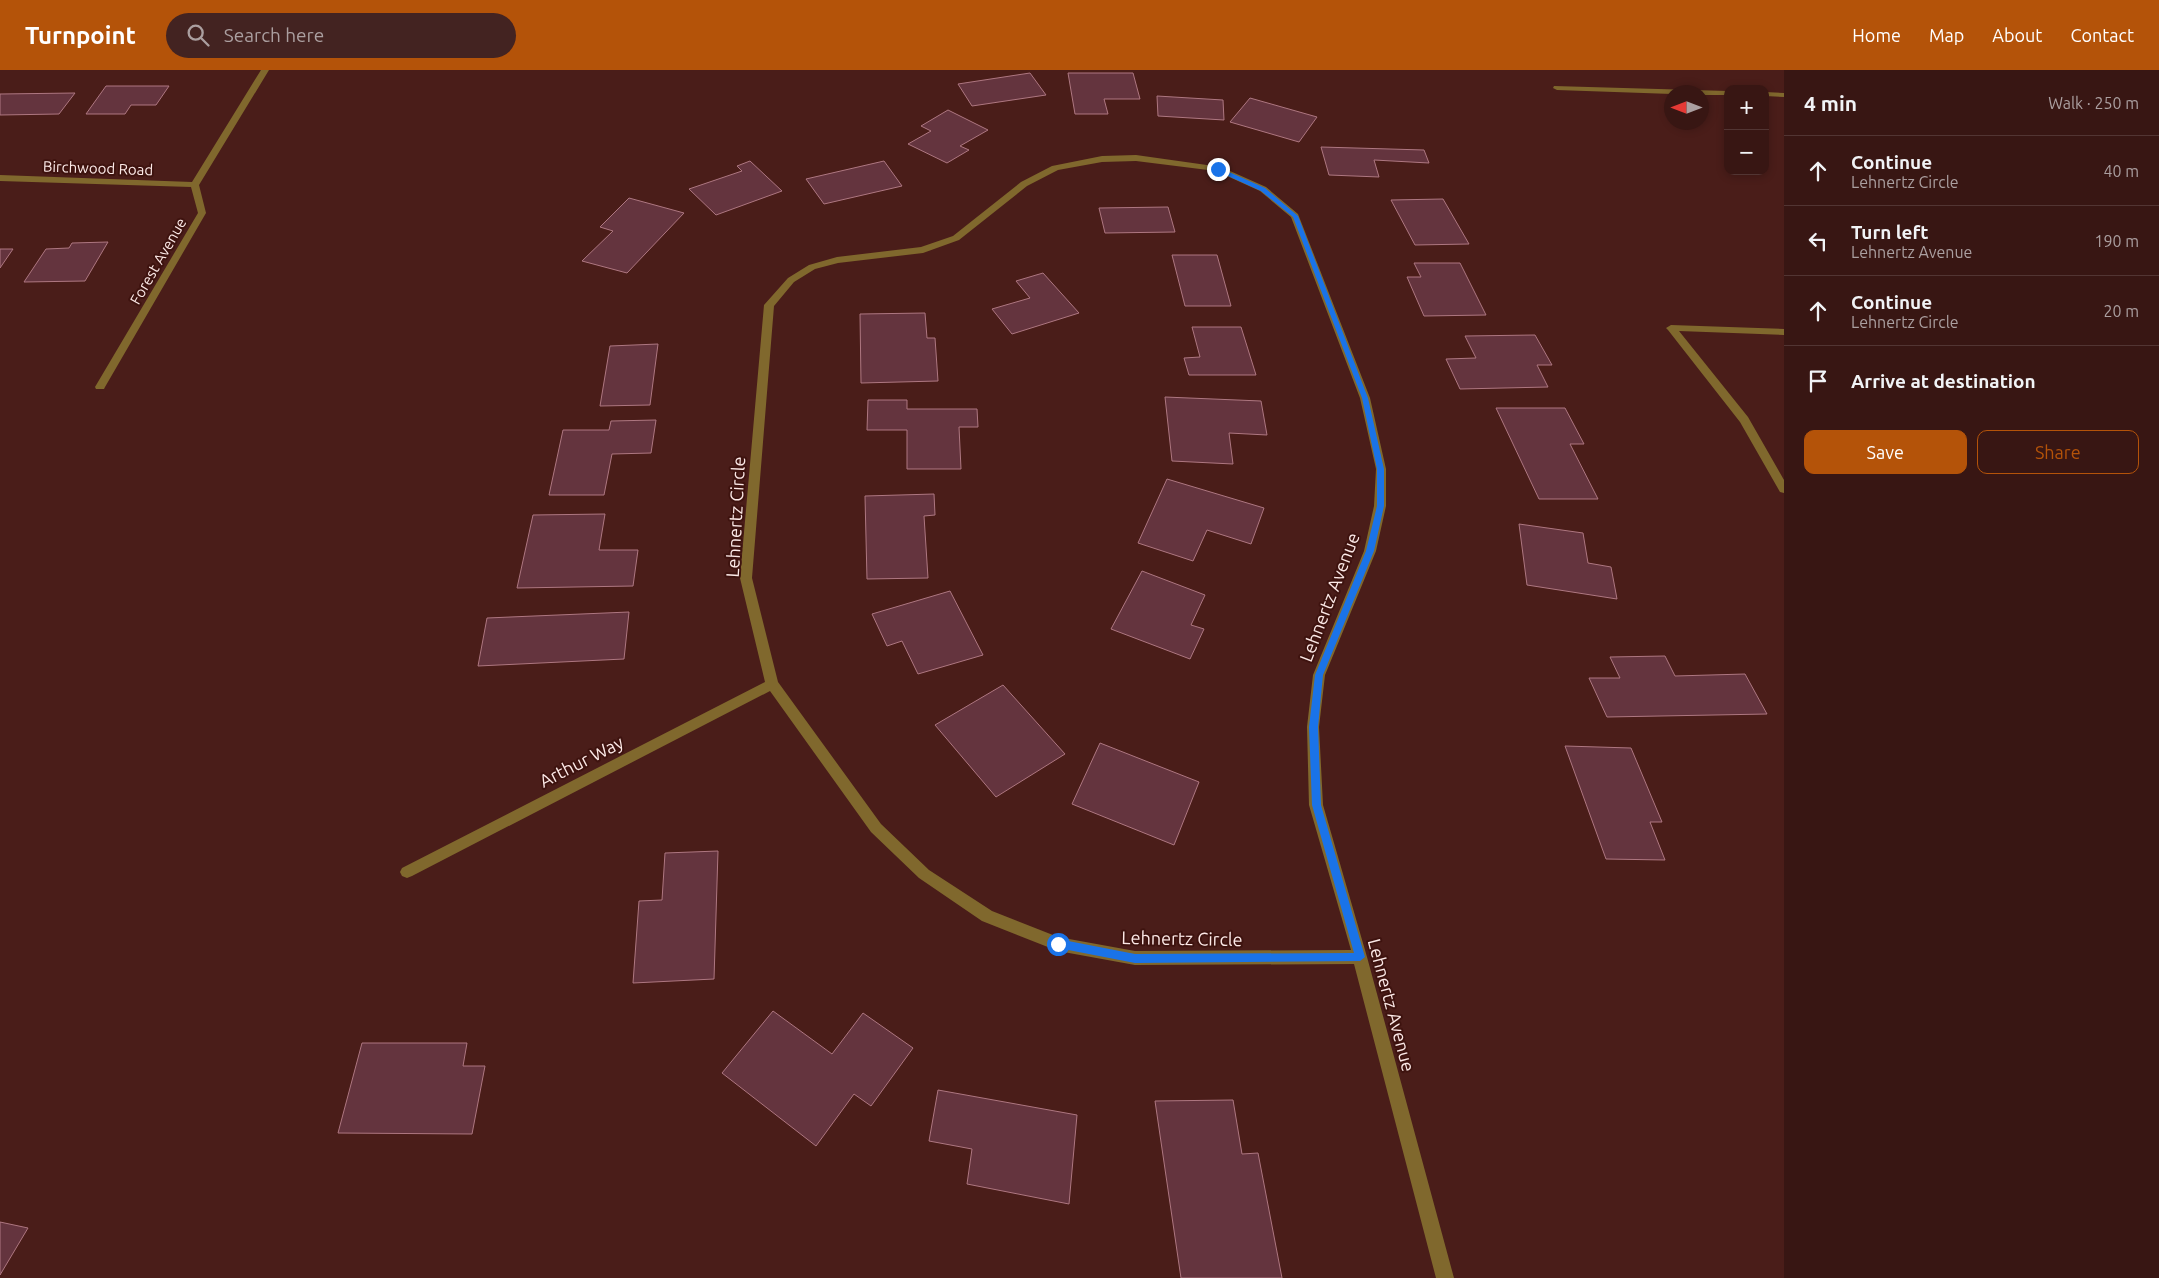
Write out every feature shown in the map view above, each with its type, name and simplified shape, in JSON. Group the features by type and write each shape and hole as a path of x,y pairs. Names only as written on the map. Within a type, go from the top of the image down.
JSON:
{"street":[{"path":"195,185 265,70"},
{"path":"1557,88 1724,93"},
{"path":"1769,94 1784,95"},
{"name":"Lehnertz Circle","path":"1281,203 1263,189 1218,169 1136,158 1102,159 1055,168 1024,184 956,238 923,250 829,262 812,267 791,280 768,305 746,578 772,684 876,828 924,874 987,916 1058,944 1135,958 1360,957"},
{"name":"Birchwood Road","path":"0,178 195,185"},
{"name":"Forest Avenue","path":"100,387 202,213 195,185"},
{"name":"Lehnertz Avenue","path":"1281,203 1295,216 1365,398 1381,469 1380,506 1370,551 1319,675 1313,727 1316,805 1360,957 1445,1278"},
{"path":"1784,332 1671,328 1744,420 1784,489"},
{"name":"Arthur Way","path":"407,872 772,684"}],"building":[{"path":"1030,73 1046,95 972,106 958,84"},
{"path":"1068,73 1133,73 1140,99 1104,99 1108,114 1075,114"},
{"path":"106,86 169,86 156,105 131,105 125,114 86,114"},
{"path":"75,93 59,114 0,115 0,94"},
{"path":"1157,96 1223,100 1224,120 1158,116"},
{"path":"1250,98 1317,117 1299,142 1230,122"},
{"path":"948,110 988,130 960,146 969,150 947,163 908,144 931,131 921,126"},
{"path":"1321,147 1424,150 1429,163 1374,160 1379,177 1329,175"},
{"path":"750,161 782,191 716,215 689,189 742,171 737,166"},
{"path":"884,161 902,186 824,204 806,179"},
{"path":"629,198 684,213 627,273 582,261 613,231 600,227"},
{"path":"1443,199 1469,244 1415,245 1391,200"},
{"path":"1168,207 1175,232 1105,233 1099,208"},
{"path":"108,242 85,281 24,282 46,249 69,248 72,243"},
{"path":"0,249 13,249 0,268"},
{"path":"1172,255 1217,255 1231,306 1185,306"},
{"path":"1414,263 1460,263 1486,315 1424,316 1407,277 1421,277"},
{"path":"1043,273 1079,313 1012,334 992,309 1030,298 1016,281"},
{"path":"925,313 927,338 935,338 938,381 861,383 860,314"},
{"path":"1192,327 1241,327 1256,375 1189,375 1184,358 1200,357"},
{"path":"1535,335 1552,365 1537,365 1548,387 1460,389 1446,359 1476,358 1465,336"},
{"path":"658,344 650,405 600,406 610,346"},
{"path":"1165,397 1261,401 1267,435 1229,433 1233,464 1172,461"},
{"path":"868,400 907,400 907,409 977,409 978,427 959,427 961,469 907,469 907,430 867,430"},
{"path":"1496,408 1565,408 1584,444 1570,444 1598,499 1539,499"},
{"path":"656,420 651,453 612,454 604,495 549,495 563,430 609,430 611,421"},
{"path":"1167,479 1264,508 1251,544 1207,530 1193,561 1138,543"},
{"path":"934,494 935,515 924,516 928,578 867,579 865,496"},
{"path":"605,514 599,550 638,550 633,586 517,588 533,515"},
{"path":"1519,524 1583,533 1588,563 1611,567 1617,599 1527,585"},
{"path":"1142,571 1205,595 1191,625 1204,629 1190,659 1111,629"},
{"path":"950,591 983,655 918,674 902,641 887,646 872,614"},
{"path":"629,612 624,659 478,666 487,618"},
{"path":"1665,656 1675,676 1745,674 1767,714 1607,717 1589,678 1620,678 1610,657"},
{"path":"1003,685 1065,754 996,797 935,725"},
{"path":"1100,743 1199,782 1174,845 1072,804"},
{"path":"1565,746 1631,748 1662,822 1650,822 1665,860 1606,859"},
{"path":"718,851 714,979 633,983 639,901 662,900 665,853"},
{"path":"773,1011 832,1054 863,1013 913,1048 871,1106 854,1094 816,1146 722,1073"},
{"path":"362,1043 467,1043 463,1066 485,1066 472,1134 338,1133"},
{"path":"938,1090 1077,1115 1069,1204 967,1184 972,1149 929,1141"},
{"path":"1233,1100 1242,1154 1258,1153 1282,1278 1181,1278 1155,1101"},
{"path":"0,1222 28,1228 0,1275"}],"route":[{"path":"1058,944 1135,958 1360,957 1316,805 1313,727 1319,675 1370,551 1380,506 1381,469 1365,398 1295,216 1263,189 1218,169"}]}
